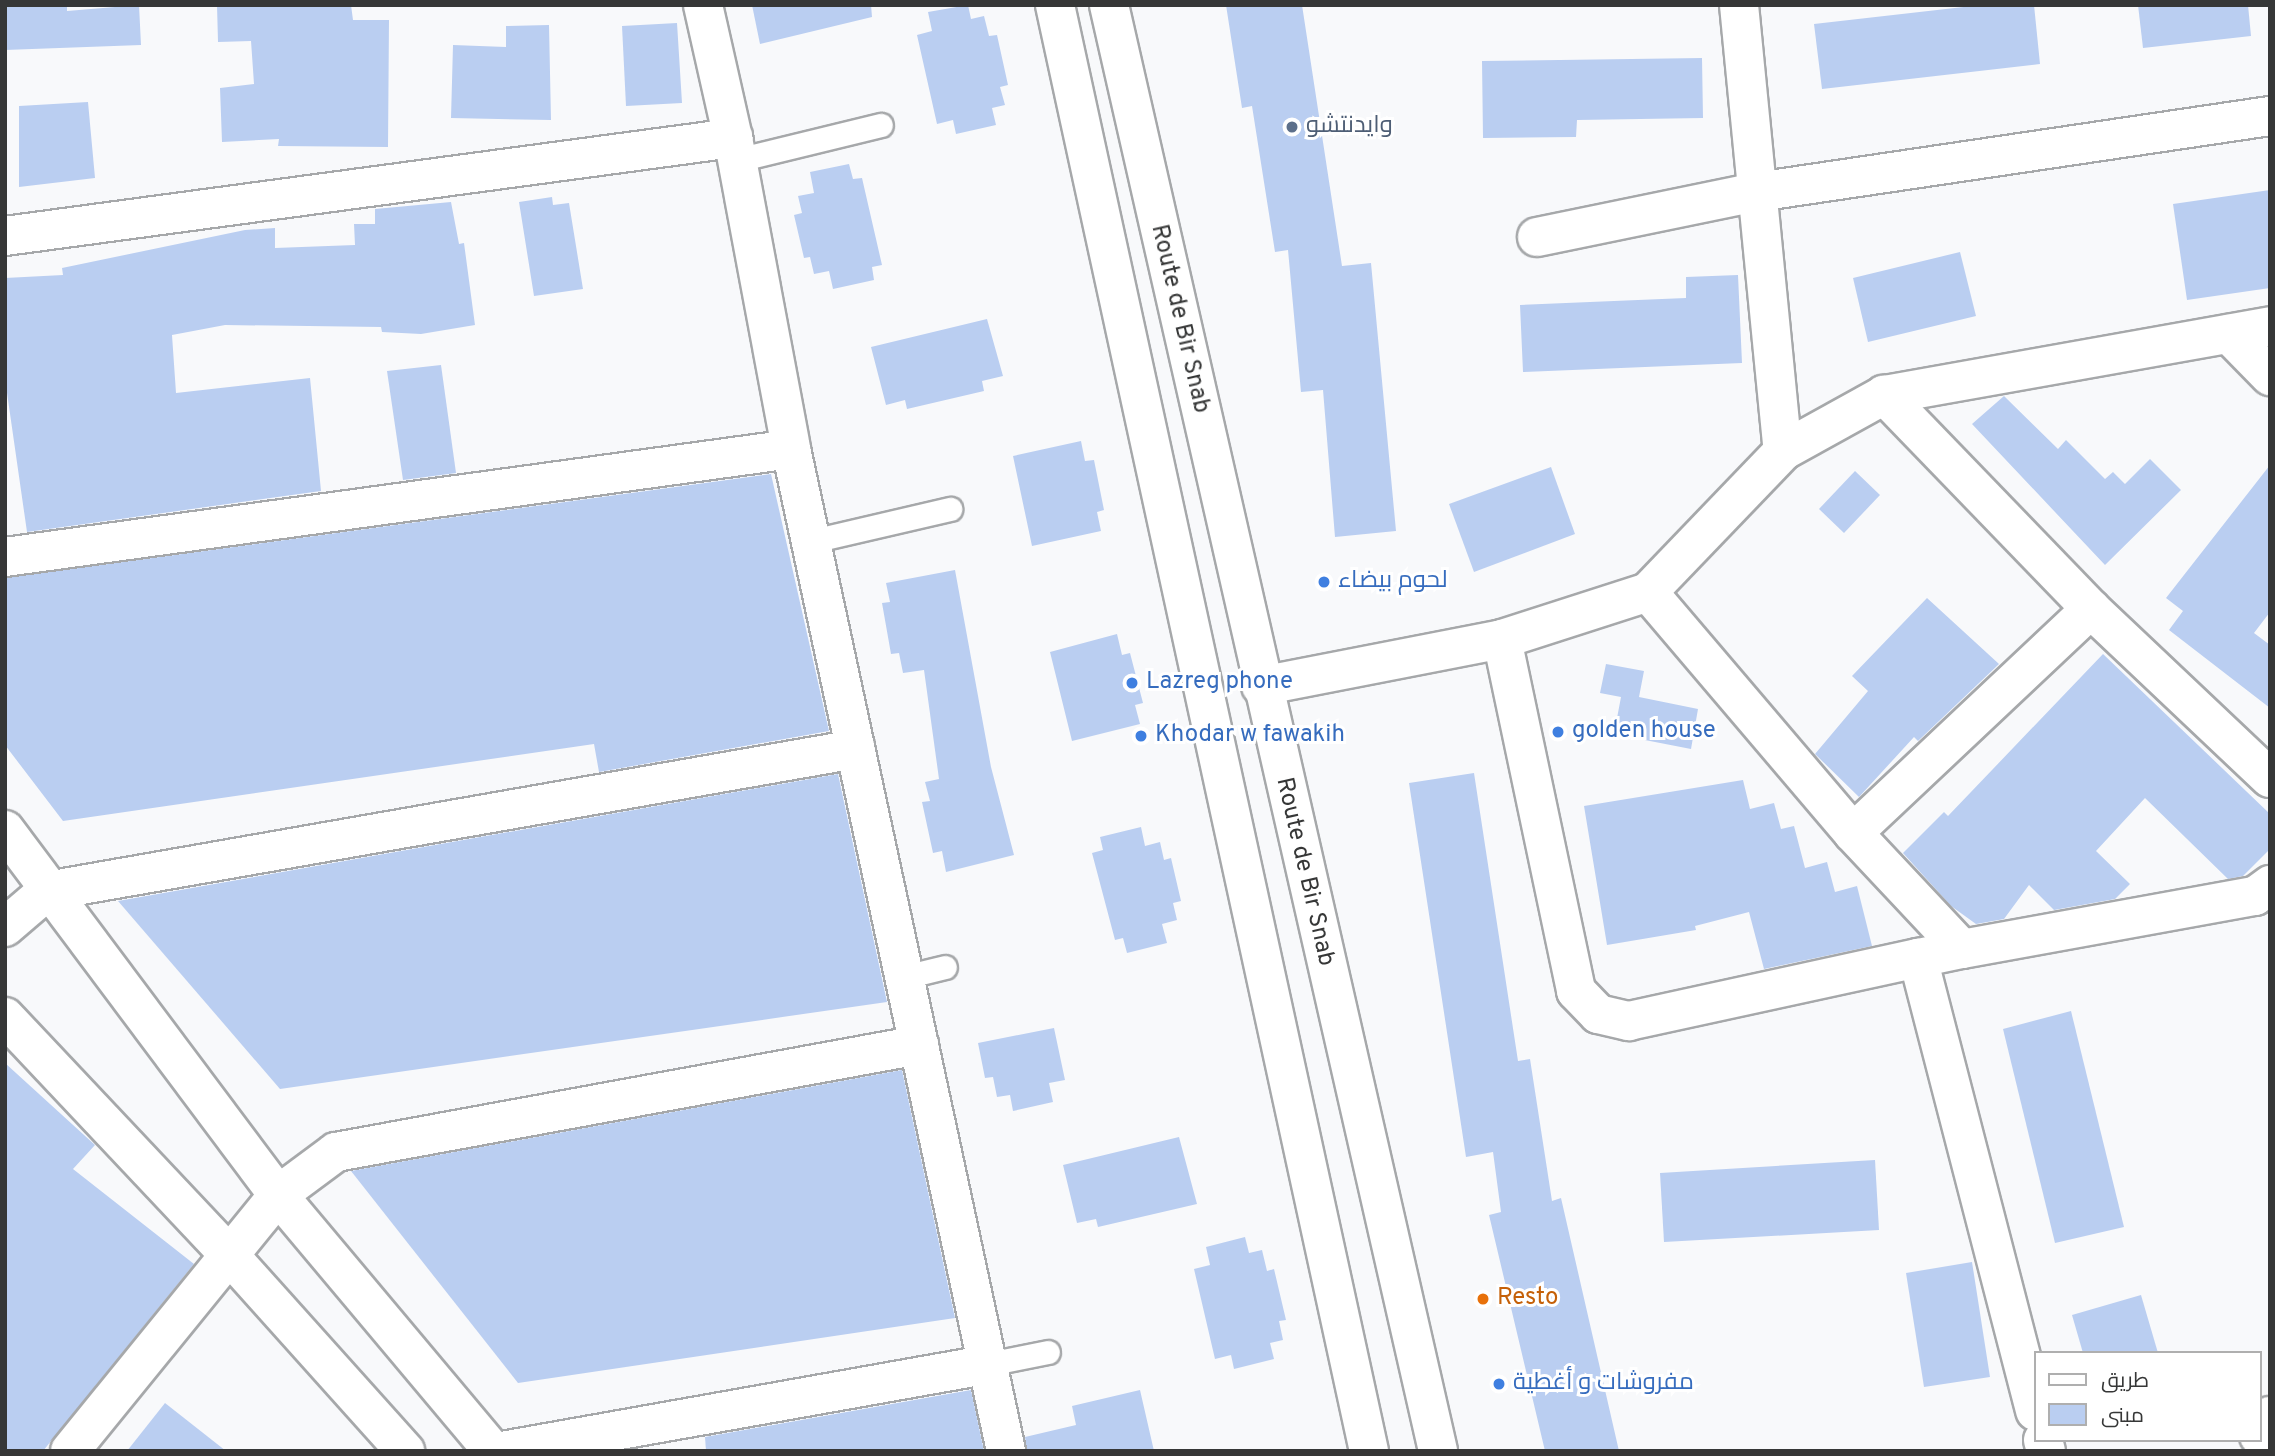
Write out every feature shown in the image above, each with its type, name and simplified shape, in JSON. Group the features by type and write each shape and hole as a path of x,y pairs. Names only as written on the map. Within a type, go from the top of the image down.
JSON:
{"street":[{"path":"703,5 735,149 791,449 1006,1451"},
{"path":"1055,5 1369,1451"},
{"name":"Route de Bir Snab","path":"1109,5 1261,686 1438,1451"},
{"path":"1739,5 1783,451"},
{"path":"1537,237 1757,192 2270,116"},
{"path":"5,236 735,149"},
{"path":"1261,686 1502,639 1648,592 1783,451 1884,395 2270,326"},
{"path":"2229,334 2270,376"},
{"path":"1884,395 2091,609 2270,778"},
{"path":"5,557 791,449"},
{"path":"1648,592 1853,833 1962,949"},
{"path":"1853,833 2091,609"},
{"path":"1502,639 1576,991 1598,1014 1629,1021 1962,949 2255,896 2270,885"},
{"path":"5,928 47,891 856,750"},
{"path":"5,830 47,891 278,1195 493,1451"},
{"path":"1918,958 2034,1407"},
{"path":"5,1017 232,1257 405,1451"},
{"path":"70,1451 232,1257 278,1195 336,1152 919,1045"},
{"path":"502,1451 988,1364"},
{"path":"2261,1432 2270,1416"}],"lane":[{"path":"735,149 881,125"},
{"path":"812,541 950,509"},
{"path":"904,977 944,967"},
{"path":"988,1364 1048,1352"}],"building":[{"path":"5,5 67,5 67,11 139,5 141,45 5,50"},
{"path":"217,5 351,5 353,20 389,20 388,147 278,146 279,139 222,142 220,88 254,84 251,41 218,42"},
{"path":"752,5 871,5 872,17 760,44"},
{"path":"968,5 971,19 984,16 989,36 997,35 1008,85 1000,87 1005,105 992,108 996,125 956,134 953,120 937,124 917,35 932,31 928,12"},
{"path":"1226,5 1302,5 1342,266 1371,263 1396,531 1335,537 1323,390 1301,392 1288,250 1275,252 1252,106 1242,108"},
{"path":"1981,5 2034,5 2040,64 1822,89 1814,24"},
{"path":"2138,5 2248,5 2251,36 2143,48"},
{"path":"677,23 682,103 626,106 622,26"},
{"path":"549,25 551,120 451,118 453,45 506,47 506,26"},
{"path":"1702,58 1703,118 1577,120 1576,137 1483,138 1482,61"},
{"path":"88,102 95,178 19,187 19,106"},
{"path":"849,164 853,179 862,178 882,265 872,267 874,280 833,289 829,271 814,274 810,257 804,258 794,215 802,213 798,196 814,193 810,172"},
{"path":"2270,190 2270,288 2187,300 2173,204"},
{"path":"552,197 553,205 569,203 583,289 534,296 519,202"},
{"path":"451,202 459,244 464,243 475,325 421,334 382,332 381,327 225,325 172,335 176,393 310,378 321,491 27,532 5,379 5,278 63,275 62,268 245,230 275,228 275,248 355,245 354,224 375,224 375,209"},
{"path":"1960,252 1976,316 1868,342 1853,278"},
{"path":"1738,275 1742,363 1523,372 1520,305 1686,298 1686,277"},
{"path":"987,319 1003,376 982,381 984,391 907,409 905,400 886,405 871,347"},
{"path":"441,365 456,473 403,480 387,371"},
{"path":"2004,396 2058,449 2066,440 2105,479 2113,472 2125,484 2150,459 2181,490 2105,565 1972,424"},
{"path":"1081,441 1085,461 1094,460 1104,510 1097,512 1101,531 1032,546 1013,456"},
{"path":"2270,465 2270,612 2254,633 2270,645 2270,708 2169,630 2183,611 2166,598"},
{"path":"1551,467 1575,534 1474,572 1449,504"},
{"path":"1855,471 1880,495 1844,533 1819,509"},
{"path":"771,474 829,731 599,772 594,744 63,821 5,745 5,578"},
{"path":"955,570 991,767 1014,855 946,872 942,851 933,853 922,802 930,801 925,782 939,779 924,670 903,673 899,653 891,654 882,603 890,602 886,583"},
{"path":"1927,598 1999,664 1918,741 1914,737 1859,797 1815,754 1868,691 1852,676"},
{"path":"1117,634 1122,655 1130,653 1143,703 1135,705 1140,724 1072,741 1050,652"},
{"path":"2103,654 2270,814 2270,849 2243,876 2228,879 2145,798 2096,851 2130,884 2115,899 2054,910 2029,885 2004,919 1976,924 1951,906 1903,853 1944,812 1948,816"},
{"path":"1606,664 1644,671 1639,697 1698,709 1691,749 1614,734 1621,697 1600,693"},
{"path":"1474,773 1518,1061 1530,1059 1552,1201 1561,1198 1619,1451 1545,1451 1489,1215 1501,1212 1493,1152 1466,1157 1409,783"},
{"path":"838,774 887,1002 280,1089 118,901"},
{"path":"1743,780 1750,809 1774,803 1781,829 1794,826 1805,868 1827,862 1835,892 1857,886 1872,946 1764,969 1749,912 1695,926 1696,930 1607,945 1584,806"},
{"path":"1141,827 1145,846 1160,842 1164,860 1171,858 1181,901 1173,903 1177,920 1162,924 1167,943 1127,953 1123,938 1115,940 1092,853 1103,850 1100,837"},
{"path":"2071,1011 2124,1227 2055,1243 2003,1029"},
{"path":"1054,1028 1065,1080 1049,1083 1053,1102 1013,1111 1010,1095 997,1097 993,1077 985,1078 978,1043"},
{"path":"5,1063 95,1145 73,1169 194,1264 43,1451 5,1451"},
{"path":"902,1070 955,1318 518,1383 351,1171"},
{"path":"1179,1137 1197,1204 1098,1227 1096,1219 1077,1223 1063,1165"},
{"path":"1875,1160 1879,1230 1664,1242 1660,1173"},
{"path":"1245,1237 1249,1253 1262,1250 1267,1271 1274,1269 1286,1320 1279,1321 1283,1340 1270,1343 1274,1359 1234,1369 1231,1355 1215,1359 1194,1269 1210,1265 1206,1247"},
{"path":"1972,1262 1990,1377 1924,1387 1906,1273"},
{"path":"2141,1295 2157,1351 2082,1351 2072,1315"},
{"path":"971,1390 984,1451 706,1451 705,1437"},
{"path":"1140,1390 1154,1451 1027,1451 1025,1437 1076,1425 1072,1406"},
{"path":"165,1403 226,1451 127,1451"}],"place":[{"name":"وايدنتشو","path":"1292,127"},
{"name":"لحوم بيضاء","path":"1324,582"},
{"name":"Lazreg phone","path":"1132,683"},
{"name":"golden house","path":"1558,732"},
{"name":"Khodar w fawakih","path":"1141,736"},
{"name":"Resto","path":"1483,1299"},
{"name":"مفروشات و أغطية","path":"1499,1384"}]}
